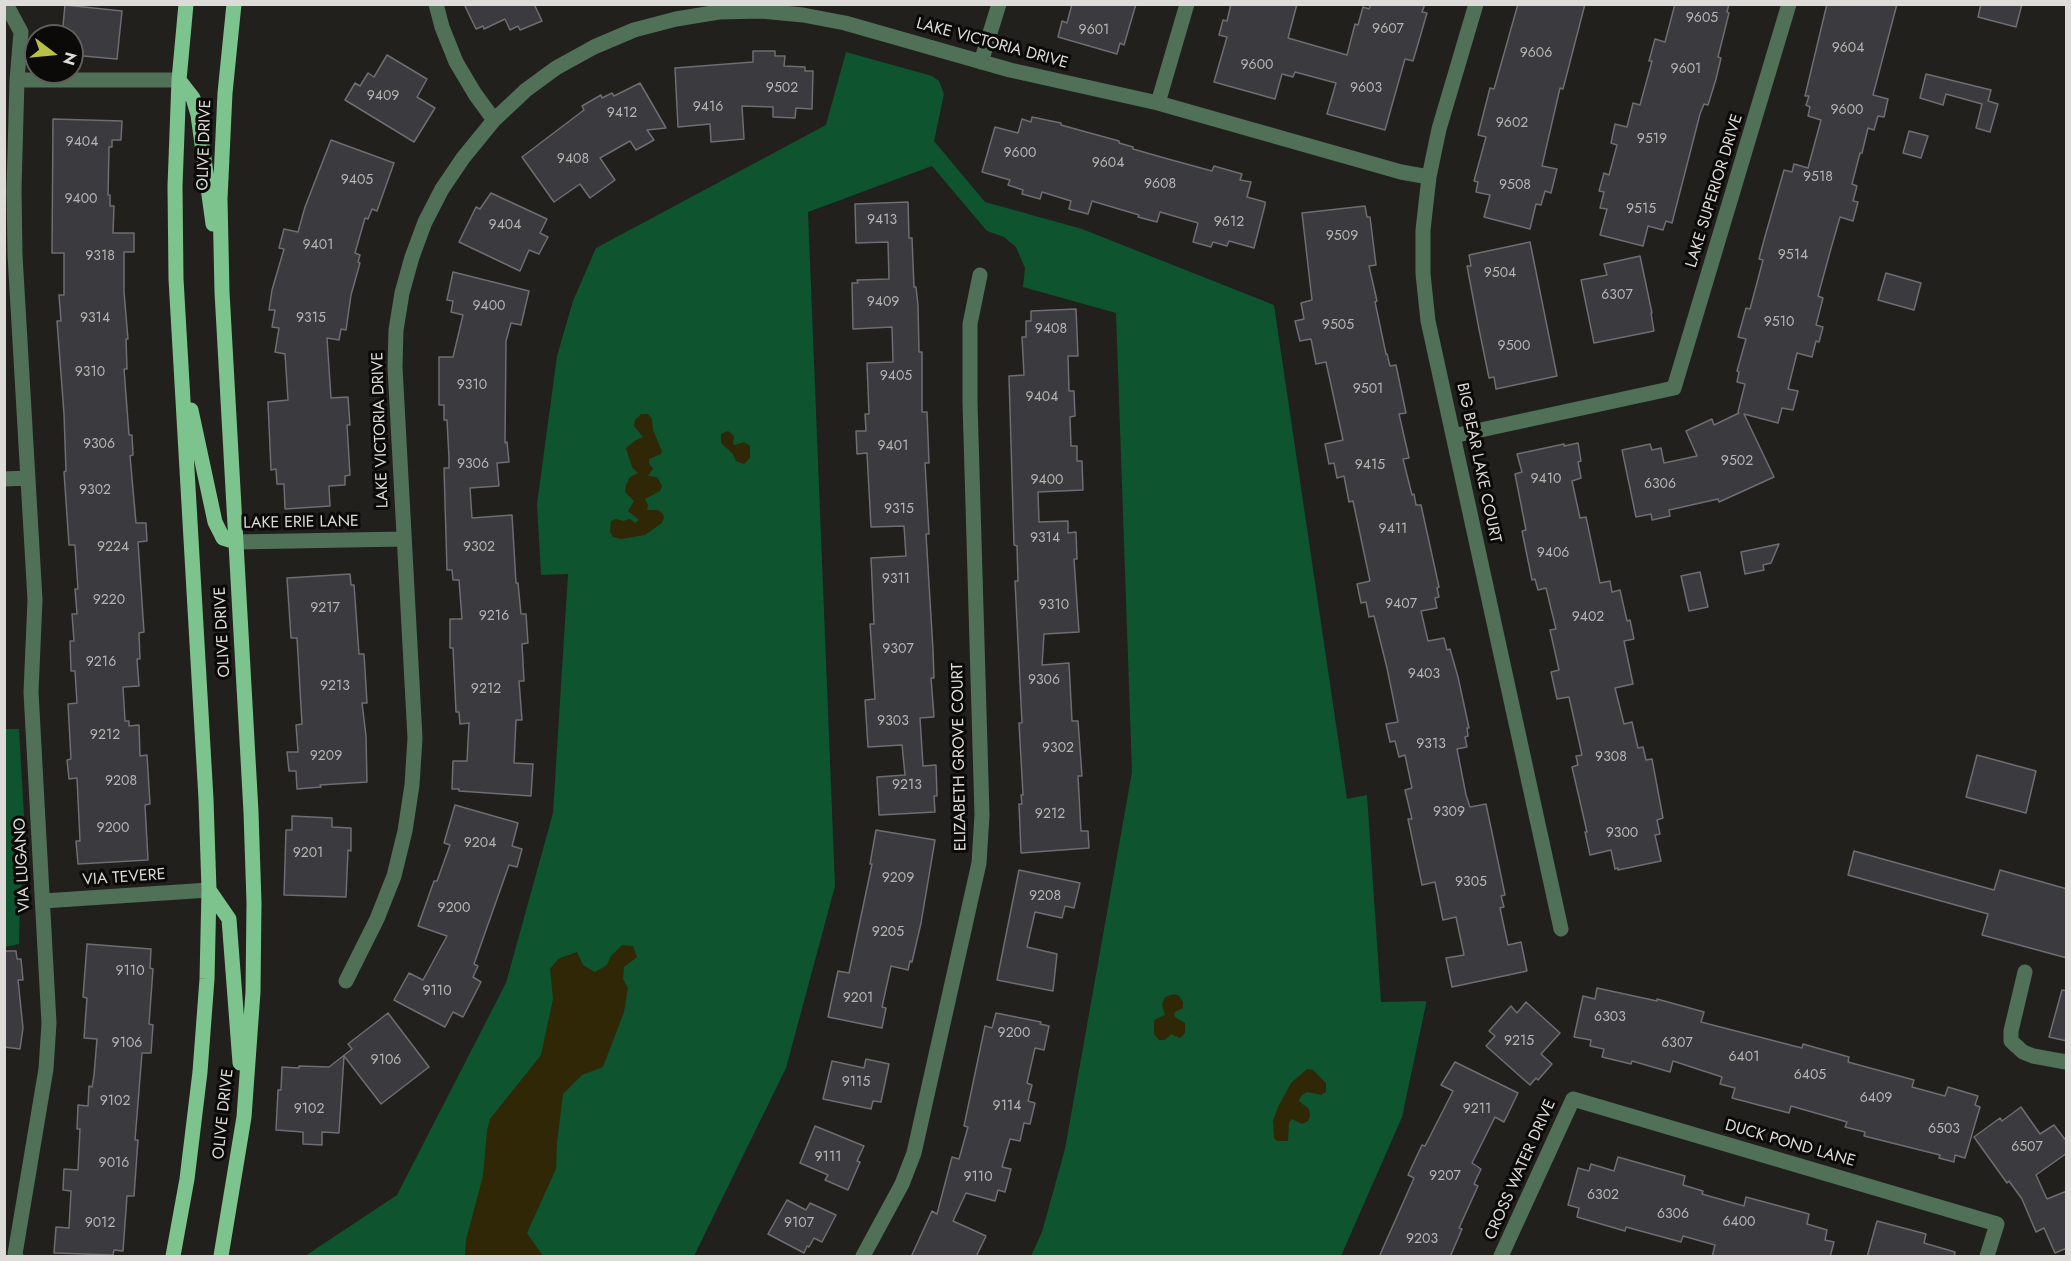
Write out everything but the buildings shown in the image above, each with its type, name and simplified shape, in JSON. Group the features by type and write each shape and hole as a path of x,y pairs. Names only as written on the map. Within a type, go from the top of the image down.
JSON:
{"main road":[{"name":"OLIVE DRIVE","path":"173,1257 187,1179 200,1072 207,979 209,890 206,799 176,279 175,186 179,80 186,4"},
{"name":"OLIVE DRIVE","path":"221,1257 244,1117 253,993 254,903 222,292 220,199 224,105 234,4"},
{"path":"179,80 193,98 198,115 222,292"},
{"path":"181,360 215,522 224,538 236,542"},
{"path":"209,890 229,919 244,1117"}],"street":[{"name":"VIA LUGANO","path":"6,4 21,32 9,189 15,255 35,600 31,692 48,1012 46,1069 16,1257"},
{"path":"436,4 442,27 456,62 475,94 495,120"},
{"path":"981,62 999,4"},
{"path":"1158,103 1187,4"},
{"name":"BIG BEAR LAKE COURT","path":"1476,4 1439,129 1429,177 1423,230 1428,321 1561,929"},
{"name":"LAKE SUPERIOR DRIVE","path":"1453,436 1674,388 1789,4"},
{"name":"LAKE VICTORIA DRIVE","path":"346,981 377,920 394,876 405,831 412,785 415,738 394,367 396,330 402,293 425,222 442,189 463,158 495,120 526,90 594,47 634,30 666,21 719,8 803,15 845,23 981,62 1158,103 1401,172 1429,177"},
{"path":"17,80 179,80"},
{"name":"ELIZABETH GROVE COURT","path":"863,1257 902,1184 914,1153 979,863 982,815 970,324 980,275"},
{"path":"4,479 28,478"},
{"name":"LAKE ERIE LANE","path":"236,542 404,539"},
{"name":"VIA TEVERE","path":"43,901 209,890"},
{"path":"2025,972 2011,1031 2012,1041 2023,1052 2032,1056 2067,1062"},
{"name":"DUCK POND LANE","path":"1573,1099 1997,1224 1987,1257"},
{"name":"CROSS WATER DRIVE","path":"1501,1257 1573,1099"}],"green space":[{"path":"846,52 932,76 939,81 944,94 934,141 985,202 1082,229 1274,305 1347,799 1367,795 1381,1002 1426,1001 1402,1117 1341,1256 1031,1256 1042,1232 1065,1149 1132,772 1116,313 1023,287 1025,268 1016,247 1004,237 987,231 932,166 808,212 835,886 786,1068 694,1256 305,1256 397,1195 506,983 553,813 568,574 541,575 537,504 557,356 573,301 596,248 826,125"},
{"path":"5,729 19,729 26,851 20,897 19,944 5,947"}],"sand":[{"path":"641,414 648,414 652,419 653,430 662,451 661,454 649,459 653,469 648,476 657,477 662,486 660,491 645,499 648,505 647,510 658,510 664,517 662,523 645,535 621,539 613,537 610,532 611,521 630,519 635,523 639,520 628,511 634,501 625,492 630,477 638,473 632,467 626,448 643,437 634,426 635,420"},
{"path":"728,431 734,436 733,444 744,442 750,446 750,458 744,464 736,461 732,453 721,443 721,434"},
{"path":"622,945 633,946 637,957 624,967 623,979 628,988 624,1012 603,1067 582,1075 563,1094 556,1169 527,1233 543,1256 465,1256 466,1240 483,1176 490,1119 541,1055 553,999 550,969 558,959 577,952 583,965 595,972 607,965 611,956"},
{"path":"1174,994 1179,996 1183,1002 1183,1008 1174,1015 1185,1023 1185,1033 1180,1038 1171,1034 1165,1040 1159,1040 1154,1034 1154,1021 1165,1015 1162,1005 1165,997"},
{"path":"1307,1069 1313,1070 1326,1083 1326,1092 1321,1095 1307,1092 1301,1096 1299,1101 1309,1109 1308,1121 1302,1124 1292,1119 1289,1123 1288,1141 1277,1141 1274,1138 1273,1121 1278,1107 1291,1083"}]}
